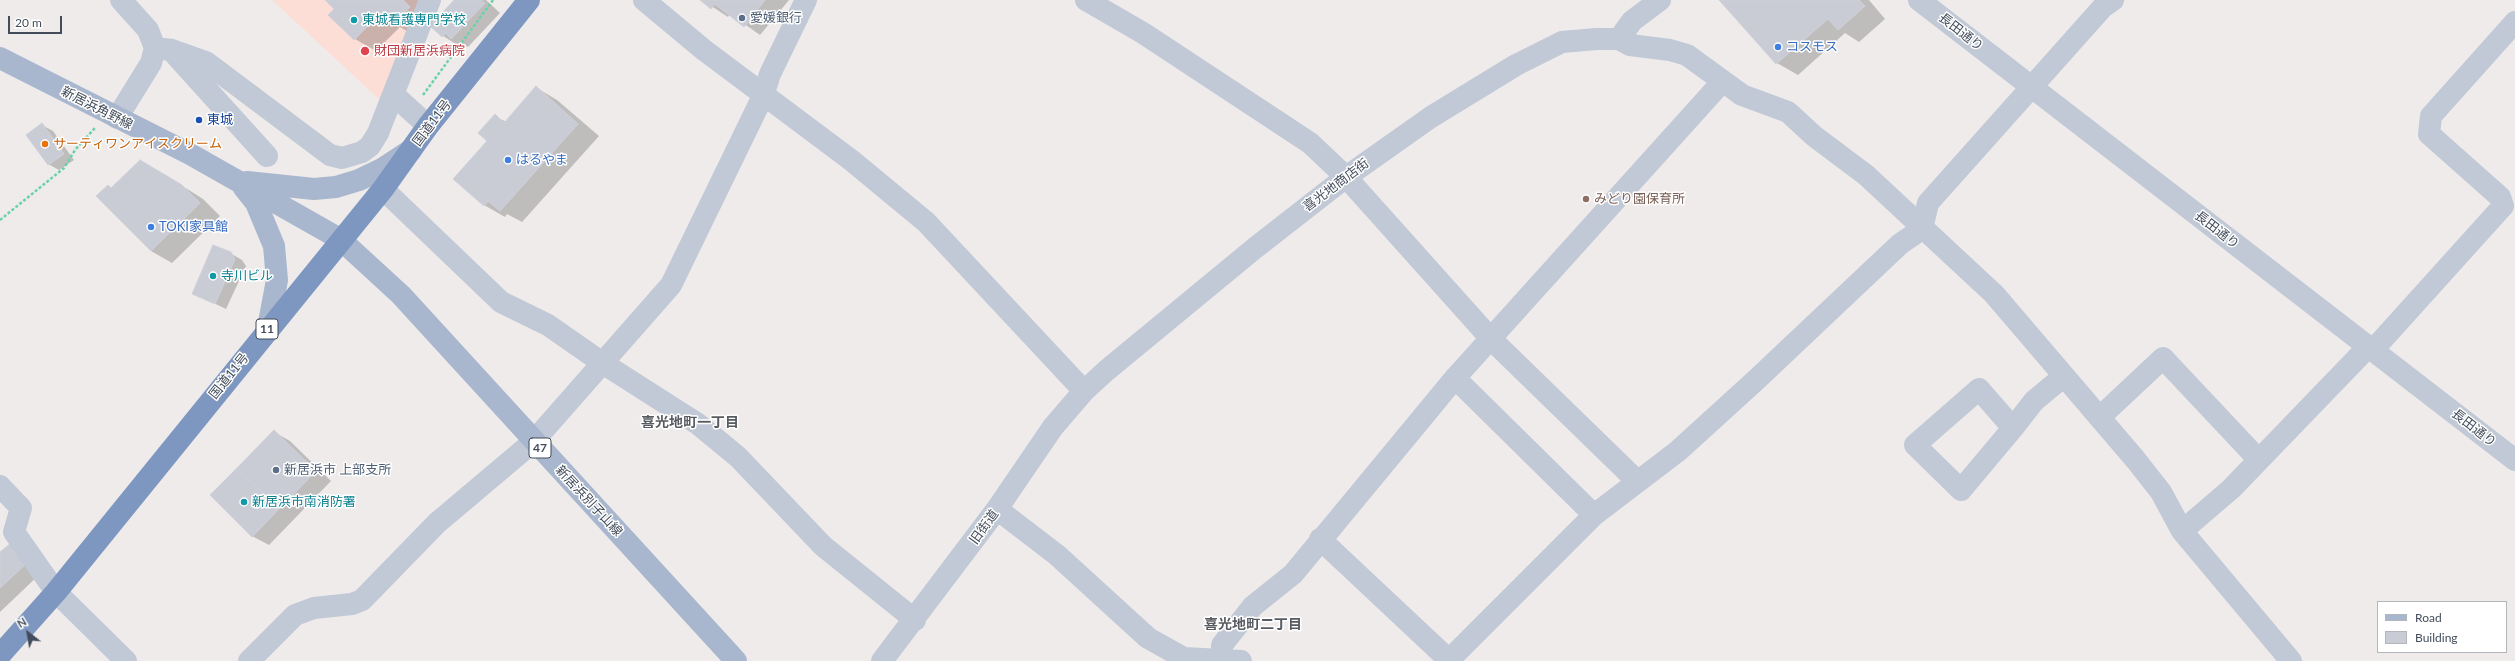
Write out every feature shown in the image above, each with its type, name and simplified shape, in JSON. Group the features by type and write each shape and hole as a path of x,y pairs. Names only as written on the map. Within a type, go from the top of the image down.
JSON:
{"highway":[{"name":"国道11号","path":"0,655 56,592 340,239 383,189 428,126 529,0"}],"main road":[{"name":"新居浜角野線","path":"0,58 111,116 190,154 340,239"},
{"path":"238,181 314,189 336,187 382,168 411,150"},
{"path":"238,181 256,203 274,246 277,280 268,328"},
{"name":"新居浜別子山線","path":"340,239 401,295 533,442 736,661"}],"street":[{"path":"121,0 163,49 267,156"},
{"path":"163,49 206,62 330,155 342,158 362,152 370,146 394,95 430,0"},
{"path":"644,0 763,96 851,160 926,222 1084,391"},
{"path":"249,661 295,615 314,608 352,604 362,600 438,522 533,442 604,364 671,285 763,96 770,74 806,0"},
{"path":"1086,0 1144,33 1310,143 1346,177 1492,340 1637,481"},
{"path":"1660,0 1632,21 1619,39 1630,45 1670,50 1687,55 1722,82 1742,95 1788,112 1814,136 1866,175 1922,229 1994,294 2100,417 2161,492 2182,531 2291,661"},
{"name":"長田通り","path":"1919,0 2515,460"},
{"path":"1320,539 1449,661 1594,515 1678,450 1750,385 1900,244 1922,229 1928,204 2103,7 2113,0"},
{"path":"2182,531 2231,489 2258,459 2272,448 2371,349 2503,206 2500,197 2429,134 2431,116 2515,22"},
{"name":"喜光地商店街","path":"1084,391 1210,284 1346,177 1431,117 1516,66 1562,42 1619,39"},
{"path":"111,116 163,49"},
{"path":"1232,660 1222,645 1253,606 1293,574 1320,539 1455,378 1492,340 1514,311 1722,82"},
{"path":"394,95 428,126"},
{"path":"383,189 502,302 548,325 709,433 738,457 823,546 915,620"},
{"path":"2100,417 2163,358 2258,459"},
{"path":"2013,428 1979,389 1916,445 1961,490 2013,428 2034,401 2064,376"},
{"path":"1455,378 1594,515"},
{"name":"旧街道","path":"882,661 915,620 1054,427 1084,391"},
{"path":"0,486 21,508 7,536 56,592 126,661"},
{"path":"996,509 1057,555 1148,638 1184,658 1232,660"}],"path":[{"path":"410,110 493,0"},
{"path":"0,220 64,168 75,150 111,116"}],"shaded area":[{"name":"財団新居浜病院","path":"272,0 425,0 382,102"}],"building":[{"name":"東城看護専門学校","path":"325,0 403,0 410,7 393,25 381,13 354,40 328,15 334,9"},
{"path":"454,0 481,0 485,3 451,39 446,33 442,37 430,26"},
{"name":"愛媛銀行","path":"700,0 765,0 744,27 715,4 711,9"},
{"name":"コスモス","path":"1719,0 1859,0 1865,6 1838,30 1828,19 1776,64"},
{"name":"はるやま","path":"536,86 578,124 500,211 488,201 484,206 453,179 487,141 478,133 495,114 504,123"},
{"name":"サーティワンアイスクリーム","path":"42,123 64,154 48,165 26,135"},
{"name":"TOKI家具館","path":"140,160 182,185 200,203 151,251 96,196 108,185 111,188"},
{"name":"寺川ビル","path":"213,245 231,252 235,259 215,304 192,294"},
{"name":"新居浜市 上部支所","path":"274,430 316,471 279,509 237,468"},
{"name":"新居浜市南消防署","path":"237,468 279,509 252,537 210,495"},
{"path":"11,543 27,563 0,588 0,552"}],"place":[{"name":"愛媛銀行","path":"742,18"},
{"name":"東城看護専門学校","path":"354,20"},
{"name":"コスモス","path":"1778,47"},
{"name":"財団新居浜病院","path":"365,51"},
{"name":"東城","path":"199,120"},
{"name":"サーティワンアイスクリーム","path":"45,144"},
{"name":"はるやま","path":"508,160"},
{"name":"みどり園保育所","path":"1586,199"},
{"name":"TOKI家具館","path":"151,227"},
{"name":"寺川ビル","path":"213,276"},
{"name":"新居浜市 上部支所","path":"276,470"},
{"name":"新居浜市南消防署","path":"244,502"}],"district":[{"name":"喜光地町一丁目","path":"690,422"},
{"name":"喜光地町二丁目","path":"1253,624"}]}
